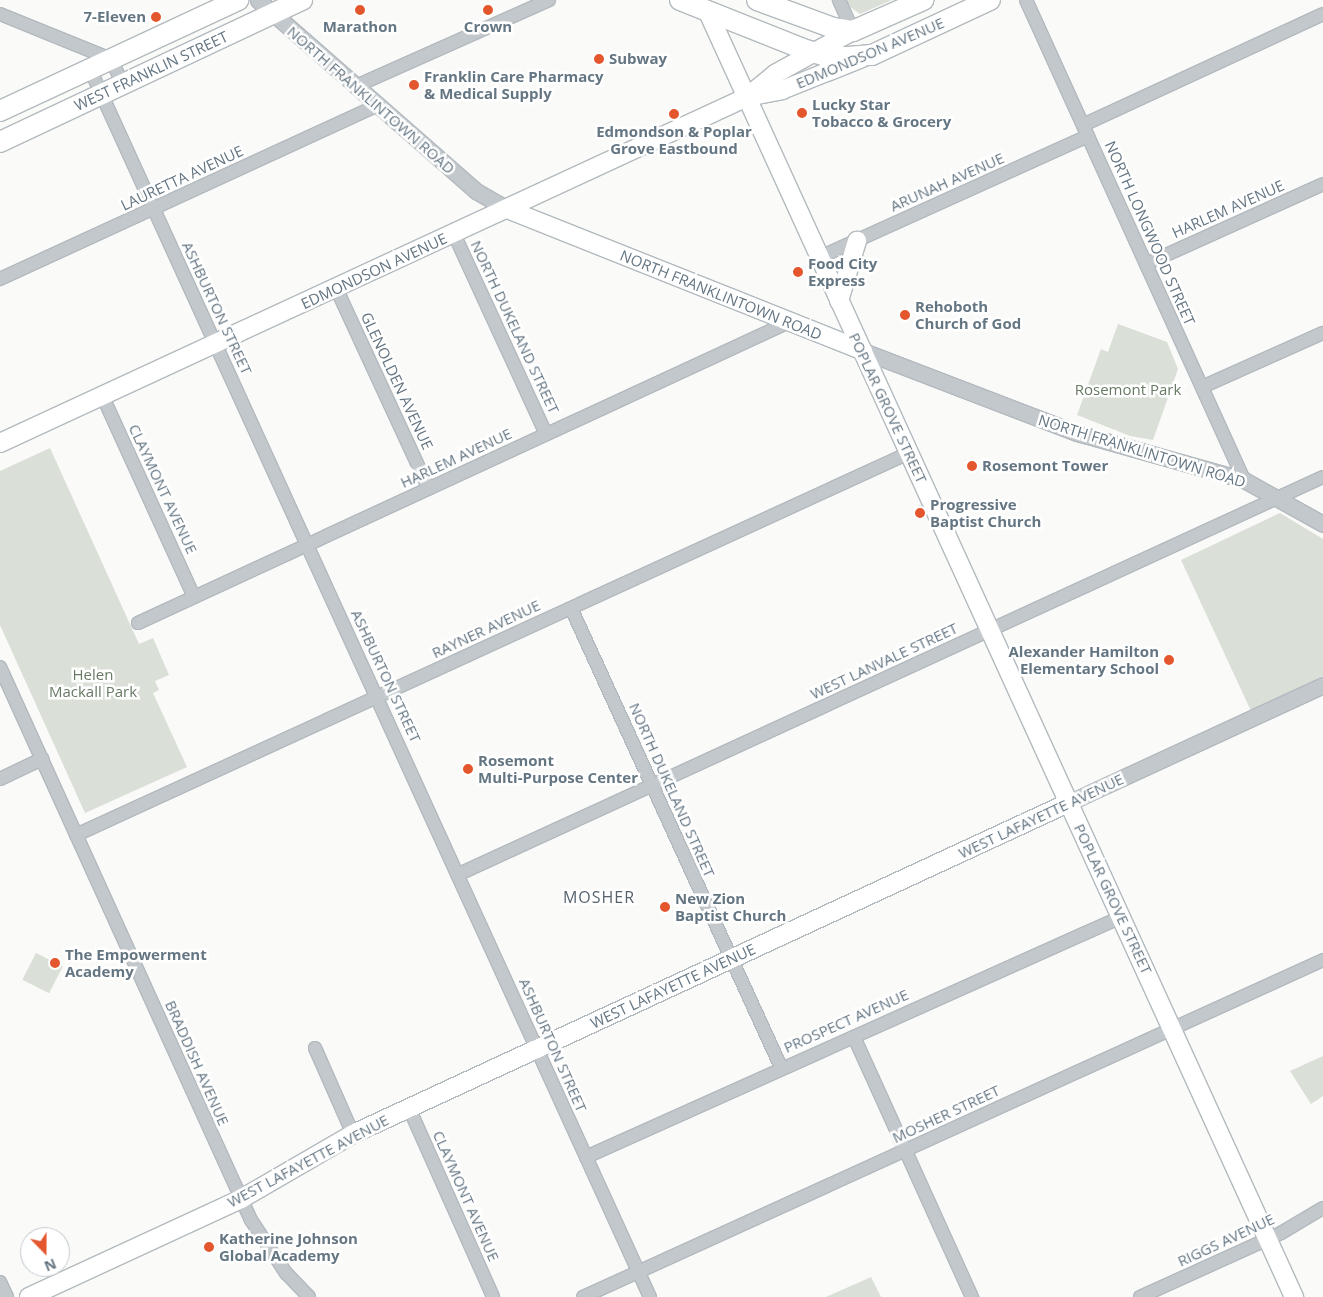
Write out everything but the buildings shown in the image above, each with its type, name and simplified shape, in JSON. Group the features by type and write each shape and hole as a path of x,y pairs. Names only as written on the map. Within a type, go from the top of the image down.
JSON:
{"main road":[{"name":"WEST FRANKLIN STREET","path":"0,111 238,0"},
{"name":"WEST FRANKLIN STREET","path":"0,142 302,0"},
{"path":"680,0 829,57 872,55"},
{"path":"757,0 833,28 853,31"},
{"name":"EDMONDSON AVENUE","path":"747,97 775,74 853,31 923,0"},
{"name":"EDMONDSON AVENUE","path":"0,443 747,97 782,90 872,55 990,0"},
{"name":"POPLAR GROVE STREET","path":"707,10 1294,1297"},
{"name":"NORTH FRANKLINTOWN ROAD","path":"507,209 863,352"},
{"path":"839,301 857,241"},
{"name":"WEST LAFAYETTE AVENUE","path":"29,1297 241,1199 353,1134 1068,803"}],"street":[{"name":"NORTH FRANKLINTOWN ROAD","path":"258,0 476,191 507,209"},
{"path":"356,86 549,0"},
{"path":"839,0 853,31"},
{"name":"NORTH LONGWOOD STREET","path":"1026,0 1244,480"},
{"path":"0,14 111,59 123,85"},
{"name":"ARUNAH AVENUE","path":"820,257 1085,131 1323,14"},
{"name":"ASHBURTON STREET","path":"90,69 378,696 650,1297"},
{"name":"LAURETTA AVENUE","path":"0,279 378,105"},
{"name":"HARLEM AVENUE","path":"1146,264 1323,184"},
{"name":"NORTH DUKELAND STREET","path":"454,234 546,434"},
{"name":"GLENOLDEN AVENUE","path":"336,288 429,489"},
{"name":"HARLEM AVENUE","path":"138,623 789,322"},
{"path":"1202,387 1323,333"},
{"name":"NORTH FRANKLINTOWN ROAD","path":"863,352 1078,434 1244,480 1278,497 1323,524"},
{"name":"CLAYMONT AVENUE","path":"102,395 194,597"},
{"name":"RAYNER AVENUE","path":"76,835 909,453"},
{"name":"WEST LANVALE STREET","path":"459,874 1323,477"},
{"name":"NORTH DUKELAND STREET","path":"571,608 781,1067"},
{"name":"BRADDISH AVENUE","path":"0,667 241,1199 266,1246 309,1297"},
{"name":"WEST LAFAYETTE AVENUE","path":"1068,803 1323,685"},
{"path":"0,779 42,759"},
{"name":"PROSPECT AVENUE","path":"586,1157 781,1067 854,1037 1121,917"},
{"name":"MOSHER STREET","path":"584,1297 1323,960"},
{"path":"854,1037 972,1297"},
{"path":"315,1048 353,1134"},
{"name":"CLAYMONT AVENUE","path":"409,1108 493,1297"},
{"name":"RIGGS AVENUE","path":"1140,1297 1268,1239 1323,1208"},
{"path":"0,1282 7,1297"}],"green space":[{"path":"846,0 892,0 860,14 850,7"},
{"name":"Rosemont Park","path":"1118,324 1167,342 1178,369 1153,440 1130,436 1077,415 1101,349 1108,352"},
{"name":"Helen Mackall Park","path":"50,448 139,644 153,638 169,675 155,681 159,690 153,693 187,767 85,813 0,625 0,471"},
{"path":"1280,513 1323,539 1323,676 1251,711 1181,560"},
{"path":"36,953 63,967 49,993 22,980"},
{"path":"1323,1056 1323,1096 1311,1104 1290,1071"},
{"path":"871,1277 881,1297 826,1297"}],"place":[{"name":"Marathon","path":"360,10"},
{"name":"Crown","path":"488,10"},
{"name":"7-Eleven","path":"156,17"},
{"name":"Subway","path":"599,59"},
{"name":"Franklin Care Pharmacy & Medical Supply","path":"414,85"},
{"name":"Lucky Star Tobacco & Grocery","path":"802,113"},
{"name":"Edmondson & Poplar Grove Eastbound","path":"674,114"},
{"name":"Food City Express","path":"798,272"},
{"name":"Rehoboth Church of God","path":"905,315"},
{"name":"Rosemont Tower","path":"972,466"},
{"name":"Progressive Baptist Church","path":"920,513"},
{"name":"Alexander Hamilton Elementary School","path":"1169,660"},
{"name":"Rosemont Multi-Purpose Center","path":"468,769"},
{"name":"New Zion Baptist Church","path":"665,907"},
{"name":"The Empowerment Academy","path":"55,963"},
{"name":"Katherine Johnson Global Academy","path":"209,1247"}],"district":[{"name":"MOSHER","path":"599,897"}]}
